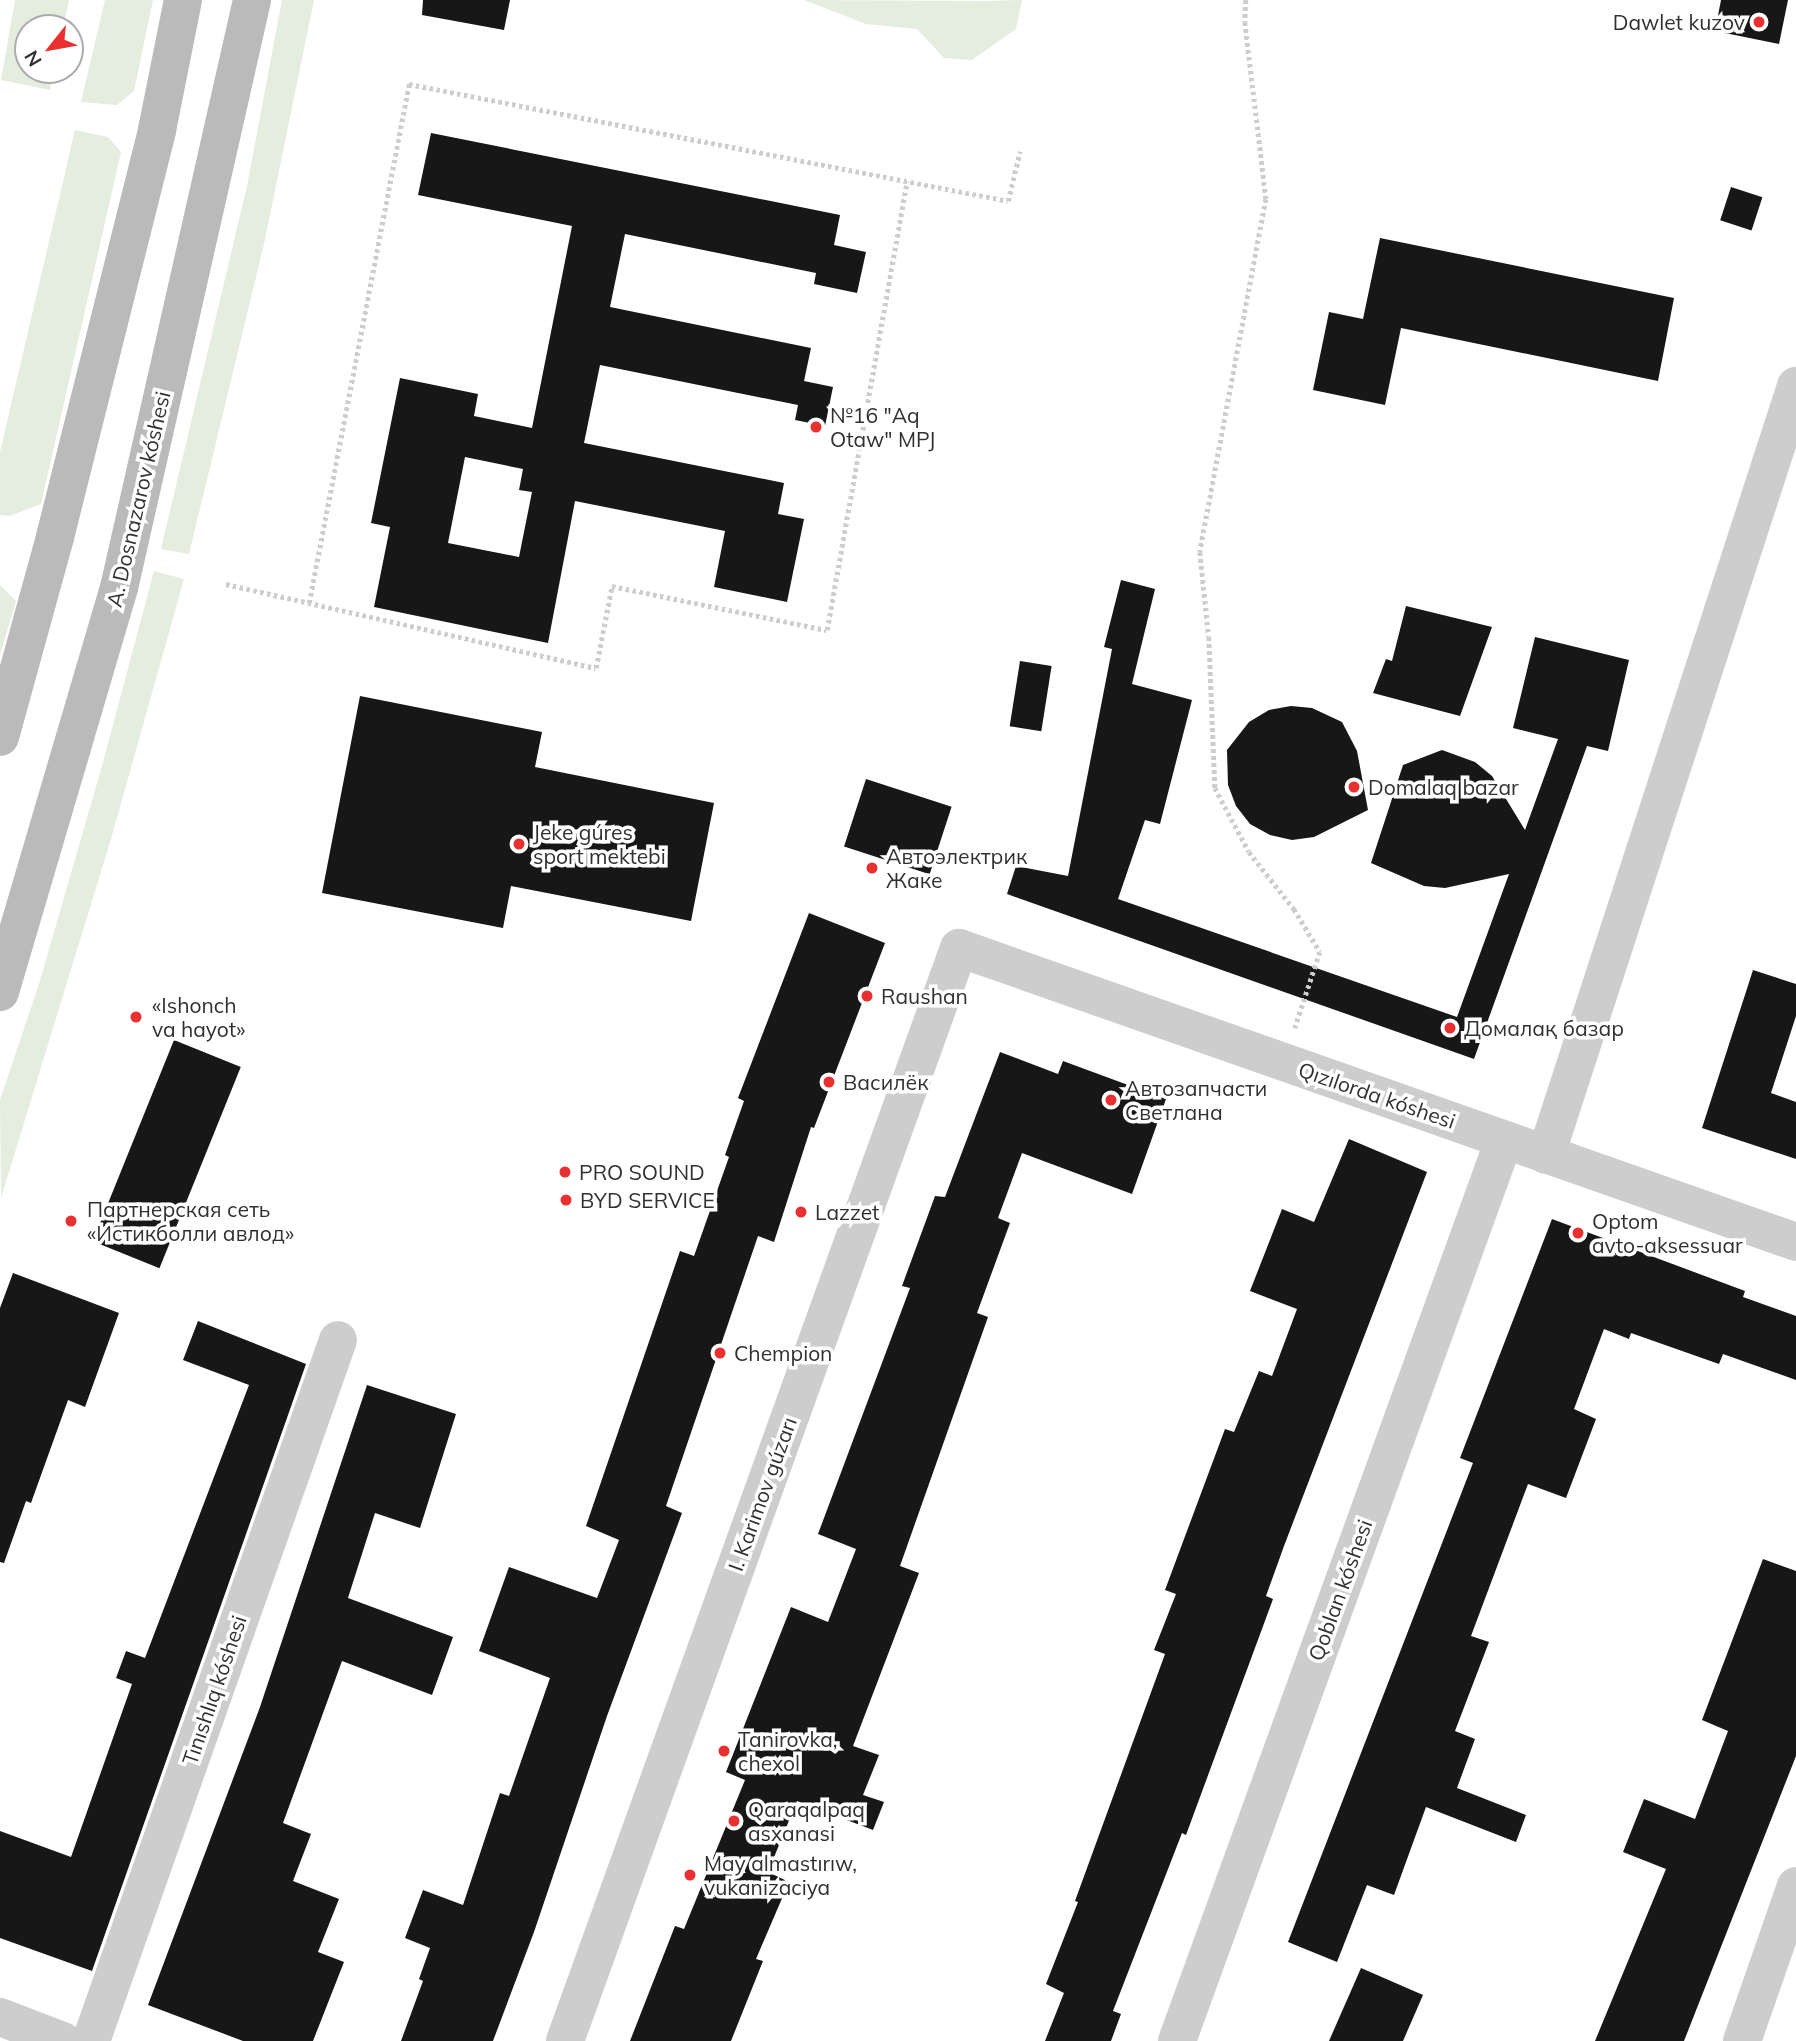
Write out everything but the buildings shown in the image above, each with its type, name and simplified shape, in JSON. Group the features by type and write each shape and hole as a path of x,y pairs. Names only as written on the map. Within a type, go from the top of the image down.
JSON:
{"main road":[{"path":"0,737 55,537 157,130 183,0"},
{"name":"A. Dosnazarov kóshesi","path":"0,992 119,588 252,0"}],"street":[{"path":"1546,1155 1796,386"},
{"name":"Qızılorda kóshesi","path":"959,948 1796,1242"},
{"name":"I. Karimov gúzarı","path":"565,2041 959,948"},
{"name":"Qoblan kóshesi","path":"1177,2041 1504,1140"},
{"name":"Tınıshlıq kóshesi","path":"91,2041 338,1340"},
{"path":"1742,2041 1796,1886"},
{"path":"0,2017 63,2041"}],"path":[{"path":"1246,0 1245,22 1266,199 1200,552 1209,637 1215,788 1249,852 1294,909 1320,952 1284,1062"},
{"path":"309,603 409,84 1008,201 1020,151"},
{"path":"226,584 596,668 612,586 827,630 907,181"}],"green space":[{"path":"15,0 69,0 66,14 14,14 14,83 1,80"},
{"path":"105,0 153,0 134,91 117,105 81,102"},
{"path":"282,0 314,0 264,244 189,554 161,549 247,186"},
{"path":"804,0 1022,0 1016,29 972,60 944,58 917,29 866,24"},
{"path":"21,84 51,84 50,90"},
{"path":"75,130 108,137 121,152 41,504 10,516 0,515 0,452"},
{"path":"154,571 184,579 111,839 1,1198 0,1100 39,984 102,766"},
{"path":"0,585 16,601 0,655"}],"place":[{"name":"Dawlet kuzov","path":"1759,22"},
{"name":"№16 \"Aq Otaw\" MPJ","path":"816,427"},
{"name":"Domalaq bazar","path":"1354,787"},
{"name":"Jeke gúres sport mektebi","path":"519,844"},
{"name":"Автоэлектрик Жаке","path":"872,868"},
{"name":"Raushan","path":"867,996"},
{"name":"«Ishonch va hayot»","path":"136,1017"},
{"name":"Домалақ базар","path":"1450,1028"},
{"name":"Василёк","path":"829,1082"},
{"name":"Автозапчасти Светлана","path":"1111,1100"},
{"name":"PRO SOUND","path":"565,1172"},
{"name":"BYD SERVICE","path":"566,1200"},
{"name":"Lazzet","path":"801,1212"},
{"name":"Партнерская сеть «Истикболли авлод»","path":"71,1221"},
{"name":"Optom avto-aksessuar","path":"1578,1233"},
{"name":"Chempion","path":"720,1353"},
{"name":"Tanirovka, chexol","path":"724,1751"},
{"name":"Qaraqalpaq asxanasi","path":"734,1821"},
{"name":"May almastırıw, vukanizaciya","path":"690,1875"}]}
